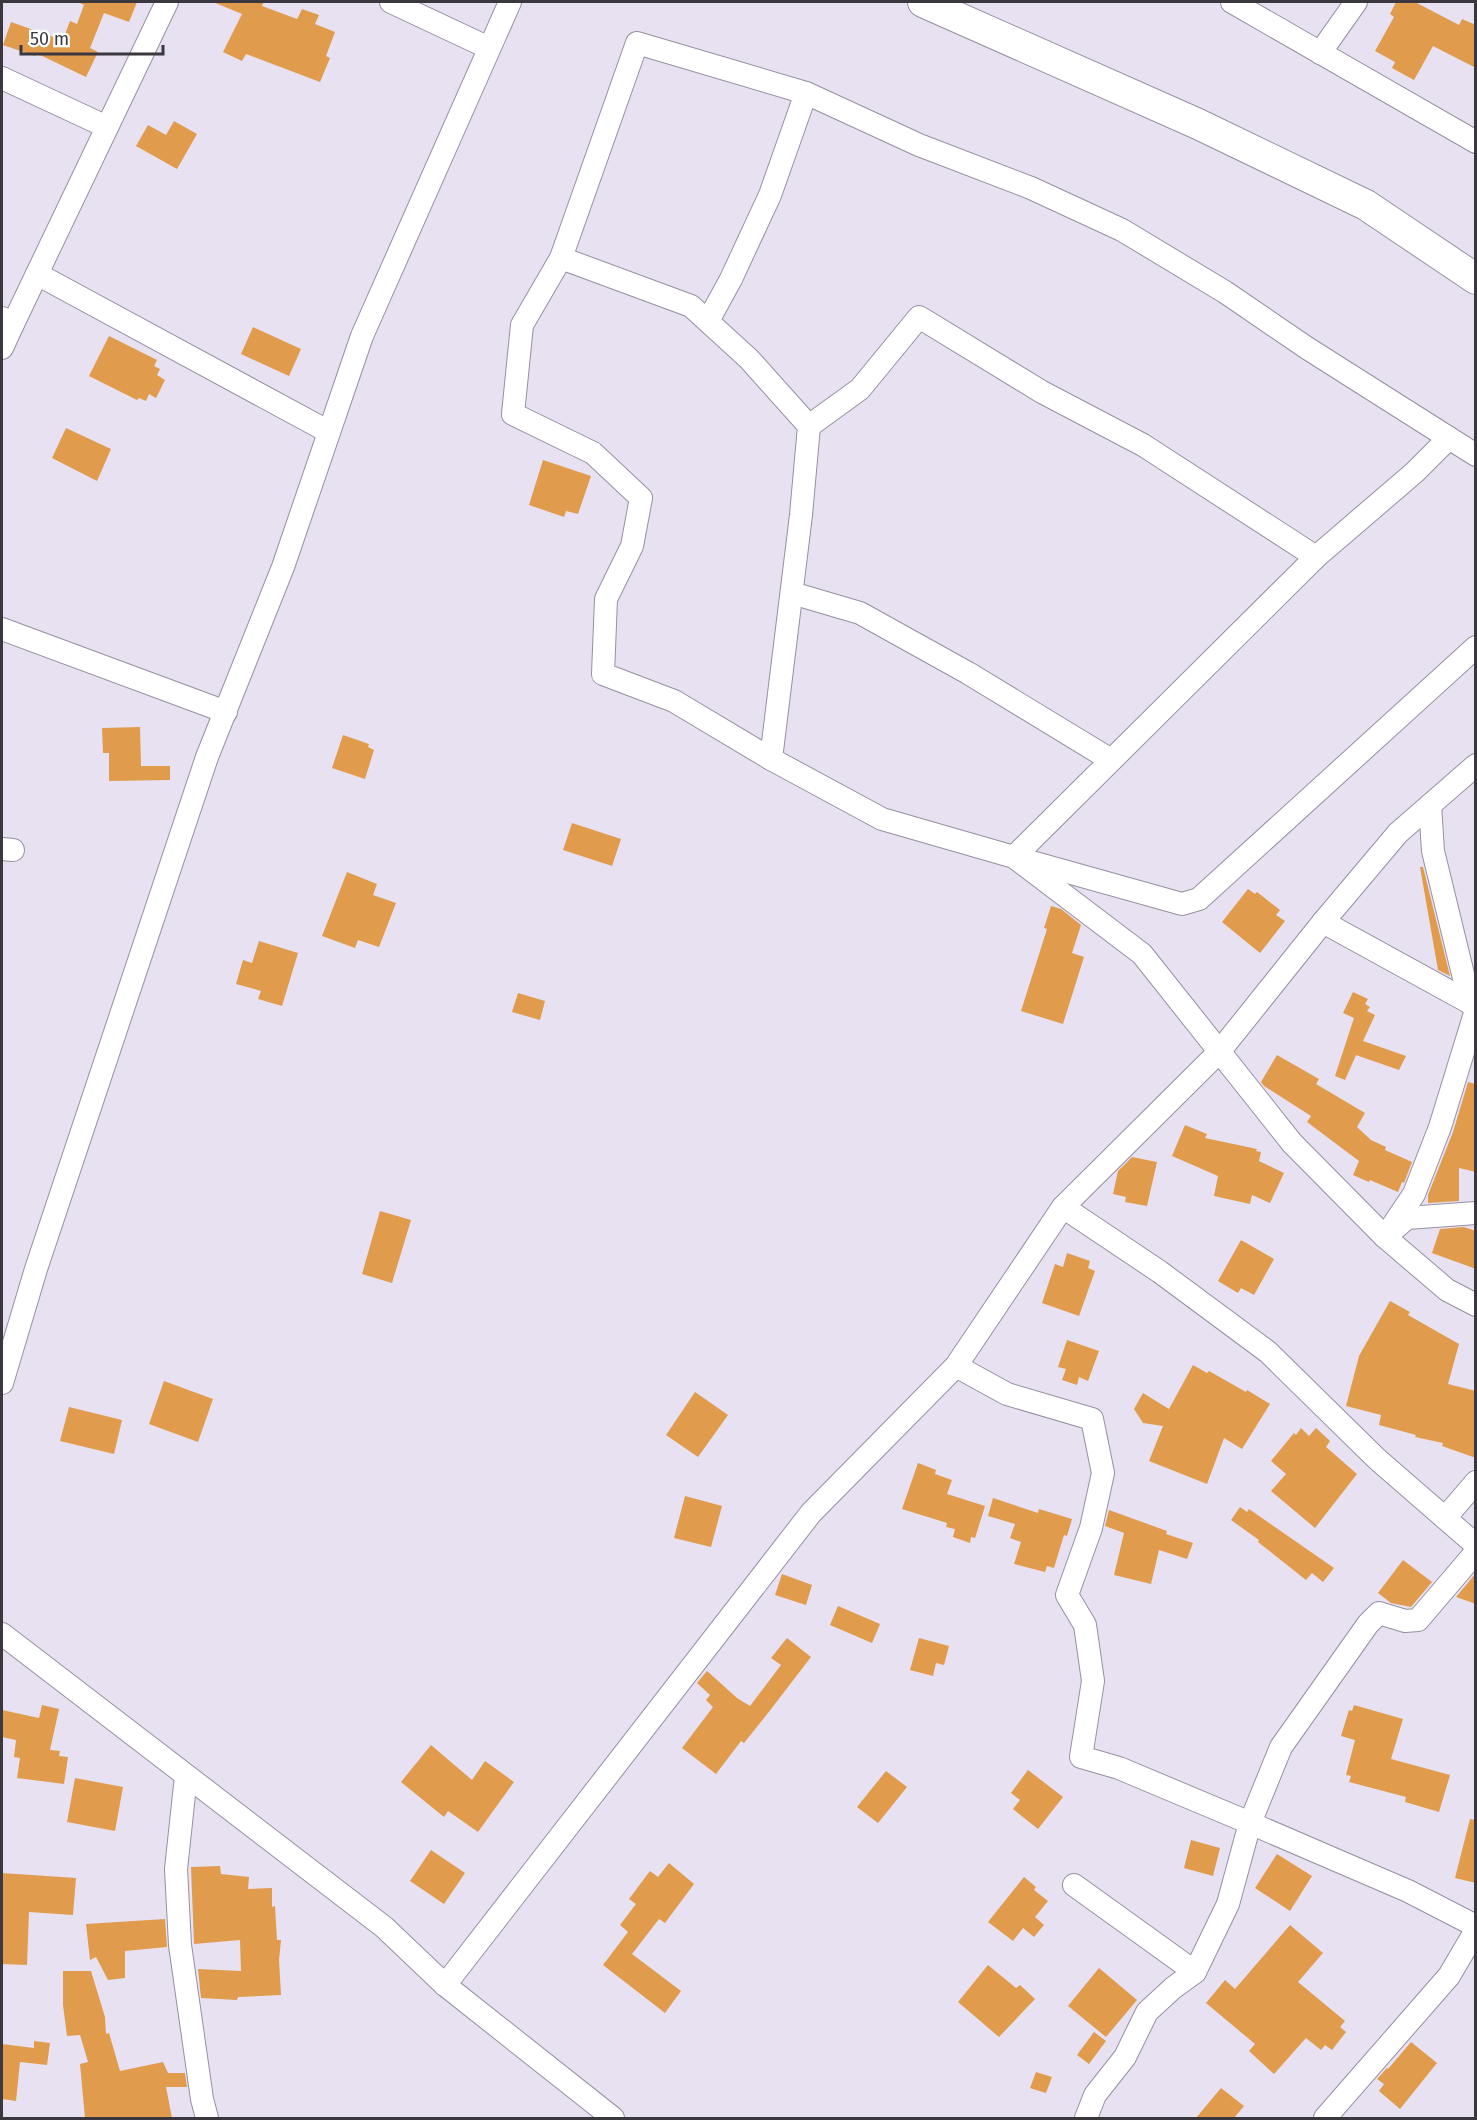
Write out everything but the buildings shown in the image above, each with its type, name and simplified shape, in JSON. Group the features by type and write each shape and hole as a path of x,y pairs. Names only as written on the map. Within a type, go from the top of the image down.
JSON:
{"main road":[{"path":"923,2 1198,124 1366,205 1476,279"},
{"path":"963,2 1359,179 1476,262"}],"street":[{"path":"2,348 7,321 37,274 167,2"},
{"path":"391,2 489,48"},
{"path":"2,1383 51,1223 207,758 283,567 362,336 510,2"},
{"path":"1232,2 1476,142"},
{"path":"1320,53 1356,2"},
{"path":"1476,455 1307,348 1225,292 1122,230 1031,188 919,146 806,93 637,43 561,258 522,325 513,414 593,453 641,498 632,546 606,599 603,674 674,701 771,759 882,819 1182,904 1199,898 1476,647"},
{"path":"2,78 106,128"},
{"path":"708,321 731,279 770,195 806,93"},
{"path":"561,258 692,306 749,359 809,426 792,593 771,759"},
{"path":"37,274 329,432"},
{"path":"809,426 860,389 919,317 1042,392 1143,445 1316,557"},
{"path":"1014,857 1316,557 1415,472 1449,438"},
{"path":"792,593 860,613 968,673 1111,760"},
{"path":"2,629 225,712"},
{"path":"445,1985 811,1513 956,1366 1063,1207 1219,1052 1323,922 1398,834 1476,765"},
{"path":"1385,1237 1414,1194 1440,1127 1474,1006 1433,851 1430,805"},
{"path":"1014,857 1142,954 1292,1143 1385,1237 1447,1290 1476,1305"},
{"path":"1323,922 1474,1006"},
{"path":"1063,1207 1160,1272 1268,1352 1377,1459 1476,1545"},
{"path":"1385,1237 1407,1218 1476,1213"},
{"path":"956,1366 1007,1394 1092,1419 1103,1473 1091,1528 1067,1595 1085,1625 1093,1681 1082,1757 1119,1768 1408,1891 1476,1928 1449,1976 1325,2118"},
{"path":"1445,1518 1458,1500 1476,1482"},
{"path":"1086,2118 1095,2095 1125,2057 1147,2012 1195,1972 1228,1904 1250,1823 1281,1747 1368,1624 1379,1613 1405,1621 1418,1620 1476,1552"},
{"path":"2,1634 384,1927 445,1985 613,2118"},
{"path":"186,1776 176,1869 180,1945 202,2099 207,2118"},
{"path":"1074,1885 1195,1972"}]}
